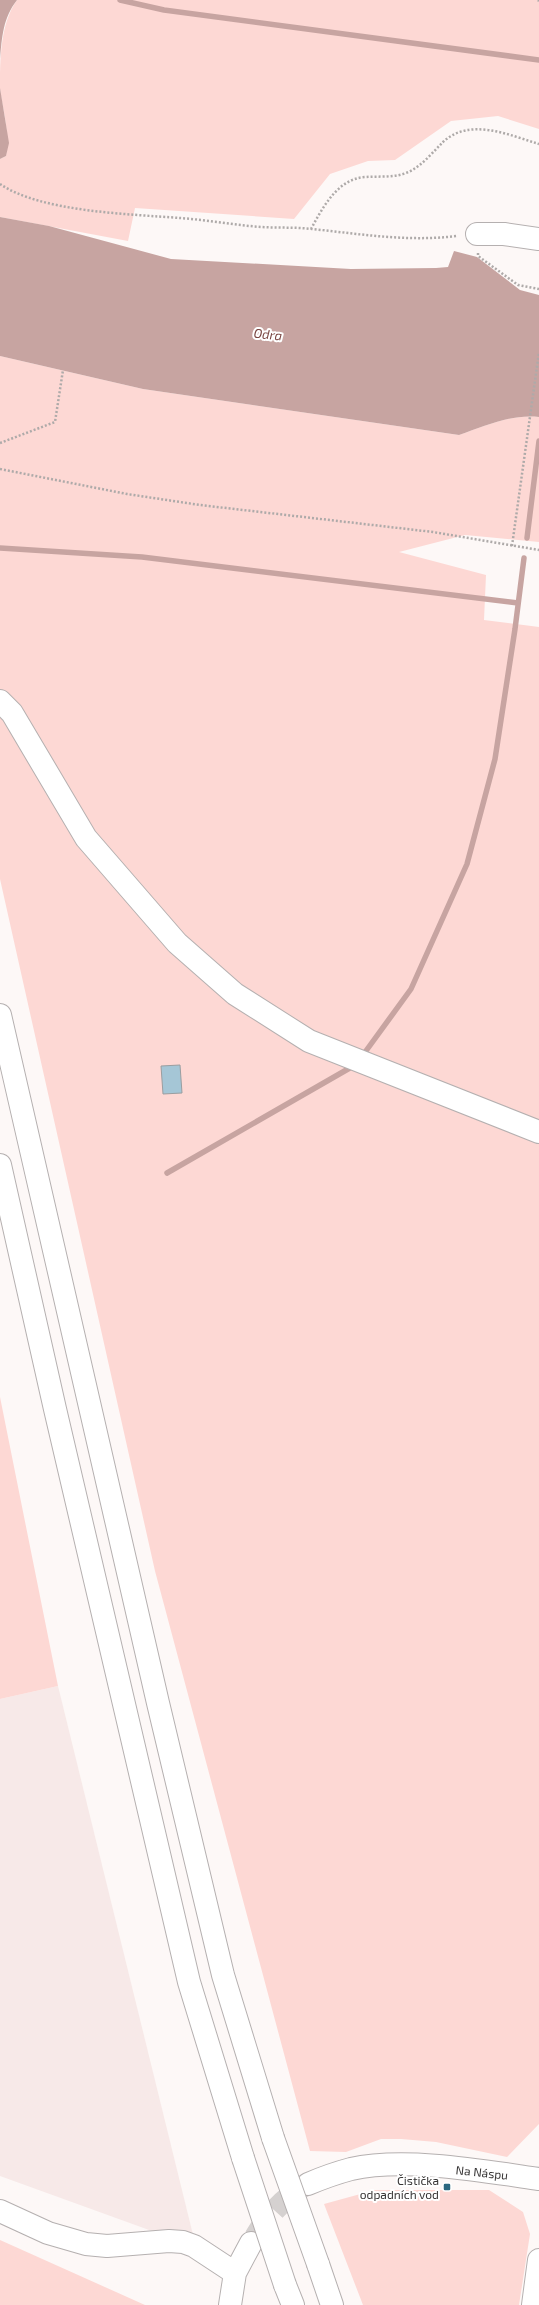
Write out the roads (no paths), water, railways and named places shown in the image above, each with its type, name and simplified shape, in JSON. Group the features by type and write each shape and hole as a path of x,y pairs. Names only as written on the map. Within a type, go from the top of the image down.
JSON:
{"main road":[{"path":"477,234 504,234 539,239"},
{"path":"0,701 12,713 86,838 178,943 235,994 309,1041 539,1132"},
{"path":"0,1015 159,1711 217,1953 273,2138 332,2305"},
{"path":"0,1165 64,1448 189,1982 243,2158 289,2295"},
{"name":"Na Náspu","path":"308,2184 352,2169 388,2165 448,2168 539,2179"},
{"path":"0,2211 48,2233 67,2240 86,2244 107,2246 169,2241 183,2242 194,2246 235,2273"},
{"path":"230,2305 235,2273 252,2243"},
{"path":"533,2305 539,2260"}],"water":[{"path":"0,0 17,0 6,21 0,59"},
{"path":"0,88 9,143 6,156 0,159"},
{"name":"Odra","path":"0,217 49,226 171,259 351,269 448,267 454,251 477,257 520,290 539,295 539,417 518,417 508,419 459,435 143,389 0,356"}],"waterway":[{"path":"120,0 164,10 539,60"},
{"path":"527,538 539,441"},
{"path":"0,548 142,557 518,603"},
{"path":"363,1055 411,989 467,864 495,759 515,629 524,558"},
{"path":"167,1173 355,1065"}],"tunnel":[{"path":"255,2237 271,2214 292,2194 308,2184"}],"place":[{"name":"Čistička odpadních vod","path":"447,2187"}]}
